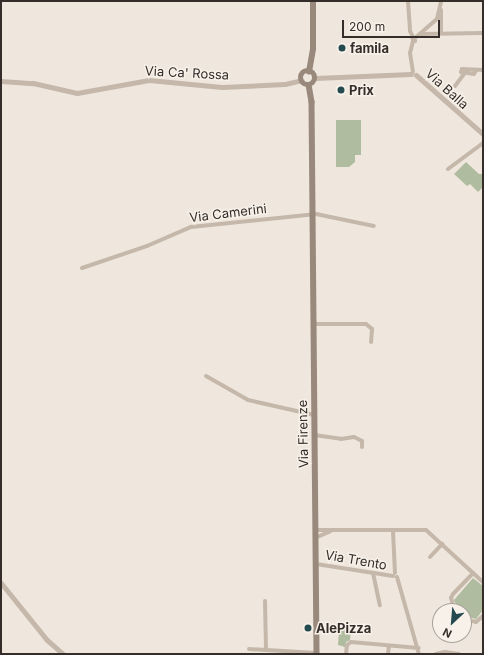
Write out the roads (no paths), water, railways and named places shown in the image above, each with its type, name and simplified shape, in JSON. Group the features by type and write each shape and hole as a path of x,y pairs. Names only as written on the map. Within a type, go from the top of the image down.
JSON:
{"main road":[{"path":"309,72 313,49 313,1"},
{"path":"309,72 315,78 309,85 302,80 304,74 309,72"},
{"name":"Via Firenze","path":"309,85 312,102 312,324 316,653"}],"street":[{"path":"408,1 413,39 410,53 413,74"},
{"path":"441,1 441,32"},
{"path":"413,39 429,28 437,20 441,10"},
{"path":"437,20 442,27"},
{"path":"429,28 433,33"},
{"path":"421,34 441,32 483,33"},
{"path":"455,86 464,74 461,72 462,70 483,70"},
{"name":"Via Balla","path":"315,78 413,74 483,134"},
{"name":"Via Ca' Rossa","path":"1,81 33,83 77,93 149,80 222,87 285,84 302,80"},
{"path":"448,169 483,144"},
{"path":"312,214 374,226"},
{"name":"Via Camerini","path":"82,268 147,246 184,229 312,214"},
{"path":"312,324 366,324 372,329 371,342"},
{"path":"206,376 248,400 314,415"},
{"path":"314,435 341,439 354,437 362,441 362,447"},
{"path":"315,530 426,530 483,582"},
{"name":"Via Trento","path":"393,530 395,576 419,654"},
{"path":"315,538 331,531"},
{"path":"430,557 442,544"},
{"name":"Via Trento","path":"316,564 373,574 395,576"},
{"path":"453,603 451,598 453,594 473,573"},
{"path":"373,574 380,605"},
{"path":"1,583 47,640 63,654"},
{"path":"265,601 266,650"},
{"path":"472,621 476,622 483,616"},
{"path":"346,654 347,645 351,642 418,648"},
{"path":"388,654 389,646"},
{"path":"249,649 266,650 272,653 316,653"},
{"path":"436,654 445,652 459,654"}],"place":[{"name":"famila","path":"342,48"},
{"name":"Prix","path":"341,90"},
{"name":"AlePizza","path":"308,628"}]}
